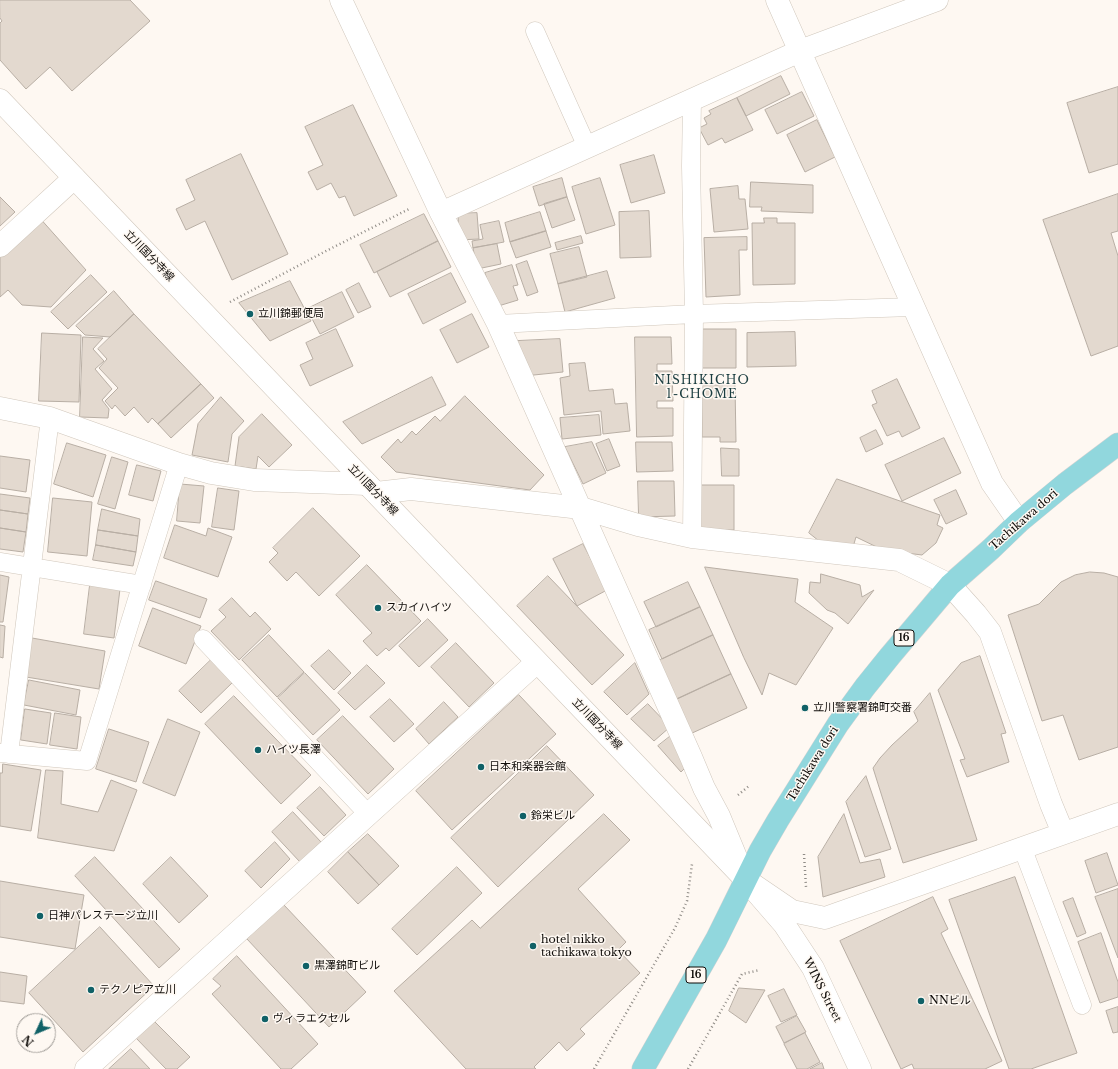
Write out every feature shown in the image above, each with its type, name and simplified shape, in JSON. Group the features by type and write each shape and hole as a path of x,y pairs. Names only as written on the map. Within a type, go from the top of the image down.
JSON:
{"main road":[{"name":"Tachikawa dori","path":"643,1069 716,940 745,879 778,820 838,724 890,656 950,585 1019,522 1065,484 1118,444"}],"street":[{"path":"341,0 437,205 498,324 704,788 719,816 745,879 792,911 825,918 1118,814"},
{"path":"777,0 992,483 1019,522"},
{"path":"437,205 587,148 800,51 937,0"},
{"name":"立川国分寺線","path":"0,100 745,879"},
{"path":"0,246 74,178"},
{"path":"0,408 50,418 179,464 211,473 254,480 371,489 411,489 581,508 638,525 692,537 899,560 950,585 990,632 1051,804 1063,833"},
{"path":"86,1069 537,662"},
{"name":"WINS Street","path":"745,879 784,924 813,968 860,1069"}],"lane":[{"path":"535,31 587,148"},
{"path":"692,99 691,166 694,314 692,537"},
{"path":"498,324 694,314 913,307"},
{"path":"50,418 5,753 87,761 179,464"},
{"path":"0,562 142,585"},
{"path":"203,639 368,814"},
{"path":"1022,848 1082,1005"}],"path":[{"path":"226,304 326,251 437,205"},
{"path":"804,854 806,890"},
{"path":"594,1069 675,928 687,901 692,862"},
{"path":"688,1069 742,974 760,970"}],"building":[{"path":"0,0 130,0 150,21 72,91 50,67 26,89 0,60 0,23 2,21 0,18"},
{"path":"781,76 790,94 746,116 737,98"},
{"path":"1118,87 1118,164 1089,173 1067,103"},
{"path":"802,92 814,116 777,134 765,110"},
{"path":"737,98 753,130 725,143 722,138 708,145 699,128 707,124 704,118 711,114 709,111"},
{"path":"353,105 397,196 354,216 345,196 339,198 331,183 317,190 308,172 323,165 305,127"},
{"path":"817,120 835,157 805,172 787,135"},
{"path":"241,154 288,254 232,280 205,221 186,230 176,209 195,200 186,180"},
{"path":"654,155 665,193 631,203 620,165"},
{"path":"562,178 567,197 539,206 533,187"},
{"path":"600,178 615,225 586,234 572,187"},
{"path":"751,182 813,185 813,213 761,211 762,207 750,207"},
{"path":"738,186 739,199 745,199 748,229 714,232 710,189"},
{"path":"1118,194 1118,231 1111,233 1118,256 1118,346 1091,356 1043,220"},
{"path":"0,197 15,212 0,226"},
{"path":"567,197 575,220 552,228 544,204"},
{"path":"649,211 651,257 620,258 619,212"},
{"path":"540,212 546,231 510,242 505,223"},
{"path":"477,213 479,239 459,240 458,214"},
{"path":"424,214 438,241 374,273 360,245"},
{"path":"38,216 86,270 51,307 22,305 8,290 0,297 0,250"},
{"path":"764,218 777,218 777,223 795,223 795,284 753,285 752,223 764,223"},
{"path":"499,221 504,242 473,248 472,241 483,239 480,225"},
{"path":"546,231 551,247 516,258 510,242"},
{"path":"581,236 583,243 557,250 555,243"},
{"path":"747,237 747,250 739,250 740,295 706,297 704,238"},
{"path":"438,241 451,267 390,297 377,272"},
{"path":"497,244 501,264 477,269 473,248"},
{"path":"579,247 587,277 558,284 550,254"},
{"path":"527,261 538,292 527,296 516,265"},
{"path":"512,265 518,285 513,286 518,300 495,307 485,273"},
{"path":"607,271 615,298 565,312 558,284"},
{"path":"451,273 466,302 423,324 408,294"},
{"path":"91,275 107,292 68,329 51,312"},
{"path":"290,281 311,321 270,341 239,303"},
{"path":"359,283 371,307 358,313 346,290"},
{"path":"114,291 134,314 110,337 85,335 76,326"},
{"path":"342,292 354,317 320,334 307,309"},
{"path":"134,314 201,384 158,424 152,418 148,423 134,407 125,416 115,405 112,409 105,401 118,388 99,368 107,359 98,349"},
{"path":"472,314 489,347 457,363 440,330"},
{"path":"336,329 353,366 310,386 300,365 313,359 306,343"},
{"path":"699,329 736,329 736,368 700,368"},
{"path":"795,332 796,366 747,367 747,333"},
{"path":"42,333 81,335 79,402 39,401"},
{"path":"83,337 103,338 93,349 104,361 95,369 112,389 102,400 109,409 108,418 80,417"},
{"path":"635,337 671,337 672,364 657,364 657,371 672,371 673,401 657,401 657,408 673,408 673,436 637,437"},
{"path":"560,339 563,372 524,376 517,341"},
{"path":"585,363 589,391 613,389 615,404 627,403 630,431 603,434 601,411 564,415 560,378 570,376 569,364"},
{"path":"432,377 446,405 362,444 343,422"},
{"path":"897,379 920,428 902,437 899,431 887,436 872,405 877,403 872,391"},
{"path":"201,384 214,398 171,438 158,424"},
{"path":"735,385 736,442 720,442 720,437 702,437 702,386"},
{"path":"465,396 544,475 530,490 396,472 381,457 398,439 401,443 412,431 416,435 435,416 440,421"},
{"path":"221,397 244,421 232,434 228,462 192,455 198,424"},
{"path":"262,414 292,445 269,467 258,456 256,469 235,466 239,437"},
{"path":"599,415 601,435 562,439 560,418"},
{"path":"876,430 883,444 866,452 860,438"},
{"path":"944,438 961,473 902,501 885,465"},
{"path":"609,439 620,466 607,471 596,444"},
{"path":"592,442 606,473 583,484 565,447"},
{"path":"636,442 672,442 673,471 637,472"},
{"path":"67,443 106,455 93,497 54,484"},
{"path":"721,448 739,449 739,476 722,476"},
{"path":"0,456 30,460 26,492 0,488"},
{"path":"112,457 128,462 115,509 98,504"},
{"path":"137,465 161,471 153,501 129,495"},
{"path":"837,479 940,515 937,525 943,528 936,543 922,555 883,550 856,537 853,547 819,541 809,533"},
{"path":"638,481 674,481 675,516 639,517"},
{"path":"180,484 204,486 200,523 177,521"},
{"path":"699,485 734,485 734,530 700,530"},
{"path":"218,488 239,491 234,530 212,527"},
{"path":"956,490 967,514 946,524 934,500"},
{"path":"0,494 30,498 28,514 0,510"},
{"path":"53,498 92,502 87,556 48,552"},
{"path":"313,508 360,556 319,596 296,572 287,581 269,562 278,553 273,548"},
{"path":"102,509 140,519 138,536 98,530"},
{"path":"0,510 28,514 26,532 0,528"},
{"path":"175,525 206,536 208,528 232,537 218,577 164,558"},
{"path":"0,528 26,532 23,552 0,549"},
{"path":"98,530 138,536 136,552 96,545"},
{"path":"583,544 607,590 577,606 553,559"},
{"path":"96,545 136,552 133,566 93,560"},
{"name":"スカイハイツ","path":"367,565 421,621 389,651 386,648 377,656 363,641 372,633 336,595"},
{"path":"705,567 798,579 795,602 833,628 796,685 769,673 762,695 744,658"},
{"path":"1090,572 1104,573 1118,577 1118,747 1079,760 1063,715 1042,721 1008,615 1039,604 1061,582 1075,575"},
{"path":"821,574 860,585 862,597 874,590 848,624 835,613 827,610 809,593 810,582 820,583"},
{"path":"0,575 9,577 3,622 0,622"},
{"path":"548,576 624,655 592,685 517,606"},
{"path":"156,581 207,599 200,618 149,600"},
{"path":"688,582 700,607 656,627 644,602"},
{"path":"90,585 120,589 114,638 84,634"},
{"path":"232,598 250,617 255,612 271,629 239,660 211,631 226,617 219,610"},
{"path":"700,607 713,635 662,659 649,630"},
{"path":"153,608 201,626 186,664 139,646"},
{"path":"428,619 448,640 419,667 399,646"},
{"path":"0,625 5,626 3,658 0,657"},
{"path":"269,635 304,672 277,697 242,660"},
{"path":"713,635 731,674 675,700 656,662"},
{"path":"32,638 105,651 99,689 26,677"},
{"path":"456,643 494,683 469,707 431,667"},
{"path":"329,650 351,673 334,690 311,666"},
{"path":"980,656 1006,733 1001,734 1009,762 967,777 960,760 965,759 938,690 961,663"},
{"path":"211,660 233,682 201,713 179,691"},
{"path":"635,663 649,694 627,715 604,692"},
{"path":"367,665 385,683 355,710 338,693"},
{"path":"305,673 340,710 313,735 278,698"},
{"path":"731,674 747,708 690,734 675,700"},
{"path":"29,680 80,690 76,715 24,705"},
{"path":"930,693 977,840 903,863 873,768 892,745 918,721 914,712"},
{"name":"日本和楽器会館","path":"519,695 556,734 452,830 416,791"},
{"name":"ハイツ長澤","path":"234,696 311,775 281,804 205,724"},
{"path":"390,699 414,724 394,742 370,717"},
{"path":"444,702 458,717 429,744 416,729"},
{"path":"648,704 670,727 654,741 631,719"},
{"path":"25,709 51,713 47,744 21,740"},
{"path":"55,713 81,717 77,749 50,745"},
{"path":"343,716 394,769 368,794 317,740"},
{"path":"168,719 200,732 175,796 143,783"},
{"path":"109,729 149,742 136,782 96,769"},
{"path":"672,735 686,767 681,772 658,746"},
{"name":"鈴栄ビル","path":"547,746 594,795 498,887 451,838"},
{"path":"3,764 41,770 31,831 0,826 0,773 2,773"},
{"path":"46,770 63,771 61,804 98,812 111,780 137,790 114,851 38,838"},
{"path":"866,776 891,849 865,857 846,802"},
{"path":"320,787 346,815 324,836 297,808"},
{"path":"293,812 321,842 300,862 272,832"},
{"name":"hotel nikko tachikawa tokyo","path":"604,814 630,840 578,889 626,942 618,950 640,973 580,1029 585,1034 567,1051 559,1042 534,1067 536,1069 466,1069 394,991 472,920 480,928"},
{"path":"844,814 860,863 880,859 885,877 823,897 818,857"},
{"path":"368,834 399,866 379,885 348,852"},
{"path":"275,842 290,859 261,888 245,871"},
{"path":"348,852 379,885 358,904 328,872"},
{"path":"1107,853 1118,885 1096,893 1085,861"},
{"path":"95,857 180,949 159,968 75,876"},
{"path":"171,857 208,896 179,923 143,884"},
{"path":"457,867 482,893 417,955 392,929"},
{"path":"1015,877 1077,1053 1031,1069 1009,1069 949,900"},
{"name":"日神パレステージ立川","path":"0,881 84,895 75,949 0,937"},
{"path":"1118,889 1118,958 1095,897"},
{"name":"NNビル","path":"933,897 948,929 941,933 1002,1061 985,1069 914,1069 912,1064 901,1069 840,941"},
{"path":"1073,898 1086,933 1077,937 1063,902"},
{"name":"黒澤錦町ビル","path":"284,905 366,992 329,1027 247,939"},
{"name":"テクノピア立川","path":"100,927 154,986 83,1052 56,1022 56,1013 47,1013 29,993"},
{"path":"1101,933 1118,982 1118,997 1100,1003 1078,942"},
{"name":"ヴィラエクセル","path":"237,956 318,1044 291,1069 281,1069 212,994 221,986 213,979"},
{"path":"0,972 27,976 24,1004 0,1001"},
{"path":"739,988 765,990 746,1023 729,1011"},
{"path":"784,989 797,1015 781,1022 768,996"},
{"path":"1118,1007 1118,1032 1113,1033 1106,1011"},
{"path":"797,1016 806,1032 784,1043 776,1027"},
{"path":"153,1020 190,1057 177,1069 166,1069 135,1037"},
{"path":"805,1033 820,1062 807,1069 797,1069 784,1044"},
{"path":"131,1049 150,1069 109,1069"},
{"path":"822,1063 824,1069 810,1069"}],"place":[{"name":"立川錦郵便局","path":"250,314"},
{"name":"スカイハイツ","path":"378,608"},
{"name":"立川警察署錦町交番","path":"805,708"},
{"name":"ハイツ長澤","path":"258,750"},
{"name":"日本和楽器会館","path":"481,767"},
{"name":"鈴栄ビル","path":"523,816"},
{"name":"日神パレステージ立川","path":"40,916"},
{"name":"hotel nikko tachikawa tokyo","path":"533,946"},
{"name":"黒澤錦町ビル","path":"306,966"},
{"name":"テクノピア立川","path":"91,990"},
{"name":"NNビル","path":"921,1001"},
{"name":"ヴィラエクセル","path":"265,1019"}],"district":[{"name":"NISHIKICHO 1-CHOME","path":"702,388"}]}
